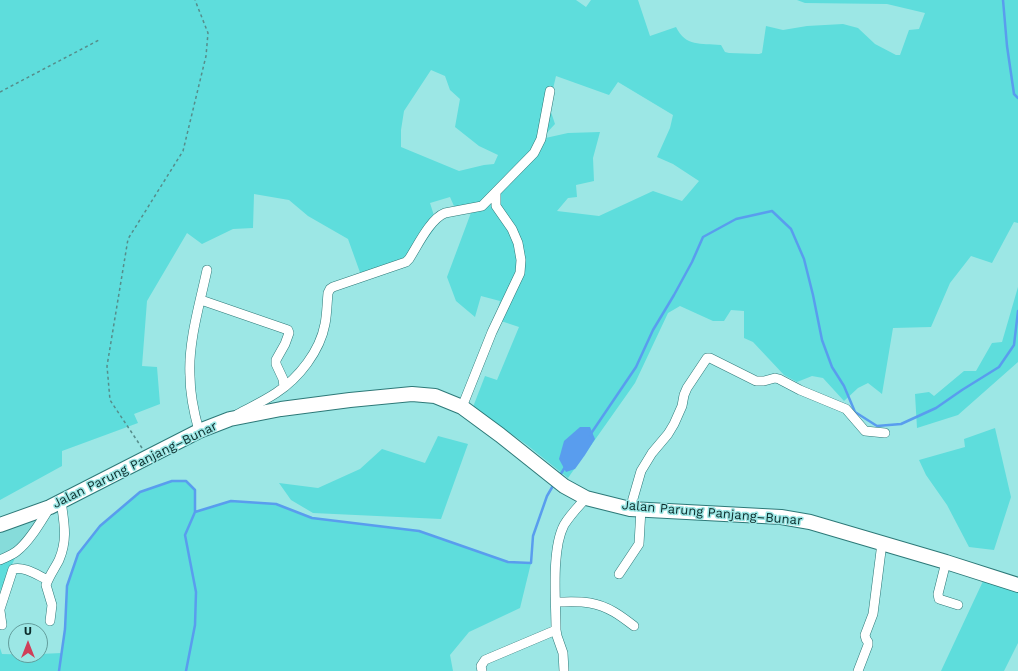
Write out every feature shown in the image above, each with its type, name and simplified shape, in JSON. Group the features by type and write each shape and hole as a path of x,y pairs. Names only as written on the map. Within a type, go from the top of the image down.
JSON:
{"main road":[{"name":"Jalan Parung Panjang–Bunar","path":"0,525 55,504 147,456 230,418 281,409 412,394 435,396 462,407 564,486 586,498 636,509 781,517 810,522 1018,585"}],"street":[{"path":"230,418 276,393 302,370 317,347 323,334 326,323 328,293 330,289 406,262 426,231 439,216 445,213 482,206 496,193 534,153 541,139 550,90"},
{"path":"462,407 492,332 520,273 518,243 512,229 496,206 496,193"},
{"path":"199,431 192,405 190,375 192,344 207,270"},
{"path":"201,300 288,330 289,333 285,344 276,360 276,364 283,379 284,387"},
{"path":"619,574 639,544 636,509 641,471 652,453 668,434 674,424 682,406 686,388 707,358 710,358 756,381 764,381 775,378 779,379 800,390 846,409 865,431 885,433"},
{"path":"564,671 564,653 556,630 556,567 560,535 564,525 586,498"},
{"path":"0,560 19,550 55,504 66,529 65,543 59,559 48,580 46,590 52,605 50,621"},
{"path":"858,671 868,645 865,635 873,614 882,543"},
{"path":"946,562 938,594 939,599 958,605"},
{"path":"2,624 0,610 13,570 18,568 26,570 48,580"},
{"path":"556,602 590,603 605,607 634,626"},
{"path":"482,671 481,666 485,660 556,630"}],"path":[{"path":"147,456 110,400 107,366 128,239 183,151 206,56 208,33 195,0"},
{"path":"0,92 99,40"}],"shaded area":[{"path":"0,0 576,0 586,7 591,0 638,0 650,36 676,27 684,38 689,41 700,44 721,45 725,52 729,53 762,53 766,26 783,30 807,26 843,24 858,28 875,44 896,55 900,55 909,30 919,29 925,13 887,4 805,3 797,0 1018,0 1018,223 1014,222 992,263 971,256 950,283 931,327 893,328 882,394 868,383 858,388 844,401 823,378 812,376 797,382 784,375 753,342 744,338 744,311 731,310 724,321 713,321 680,306 668,313 635,383 568,478 527,445 473,407 485,376 497,380 519,327 495,319 500,301 481,296 475,317 456,301 447,277 472,210 457,213 450,197 430,203 437,225 411,261 362,278 348,239 308,216 289,200 254,194 253,228 233,229 202,244 187,233 147,301 142,366 157,367 160,404 134,414 138,423 62,451 62,466 0,500","holes":["431,70 445,76 450,90 460,99 455,127 479,146 498,155 494,164 459,171 401,147 401,130 404,111","556,76 609,95 618,82 673,115 670,128 657,157 673,164 699,181 682,201 653,191 599,216 557,211 568,198 577,197 576,185 594,181 593,158 600,132 568,133 541,139 555,124 549,106"]},
{"path":"1018,287 1018,362 958,415 917,428 915,394 929,392 934,396 964,371 976,371 992,343 1002,342"},
{"path":"580,427 590,427 595,439 575,469 566,472 559,459 564,441"},
{"path":"995,428 1011,497 994,550 969,547 947,505 926,475 919,460 965,447 964,439"},
{"path":"438,436 468,444 441,519 313,513 291,500 279,483 318,488 360,469 382,449 425,463"},
{"path":"172,481 186,481 195,490 196,512 231,501 276,504 312,518 419,531 508,562 531,563 520,608 469,632 450,655 453,671 0,671 0,648 2,654 8,654 8,663 48,663 48,654 62,653 65,629 67,586 78,554 100,526 140,492"},
{"path":"43,510 15,558 0,564 0,523"},
{"path":"15,558 0,591 0,564"},
{"path":"984,579 1018,592 1018,643 1004,671 941,671"}],"waterway":[{"path":"1003,0 1007,46 1014,94 1018,98"},
{"path":"590,435 636,367 653,330 692,262 703,237 736,219 772,211 791,229 804,259 822,340 832,367 844,386 855,412 877,426 901,424 936,408 999,367 1014,345 1018,311"},
{"path":"559,477 565,467"},
{"path":"59,671 65,629 67,586 78,554 100,526 140,492 172,481 186,481 195,490 195,512 185,535 196,592 195,625 186,671"},
{"path":"195,512 231,501 276,504 312,518 419,531 508,562 531,563 533,536 547,496 554,484"}]}
